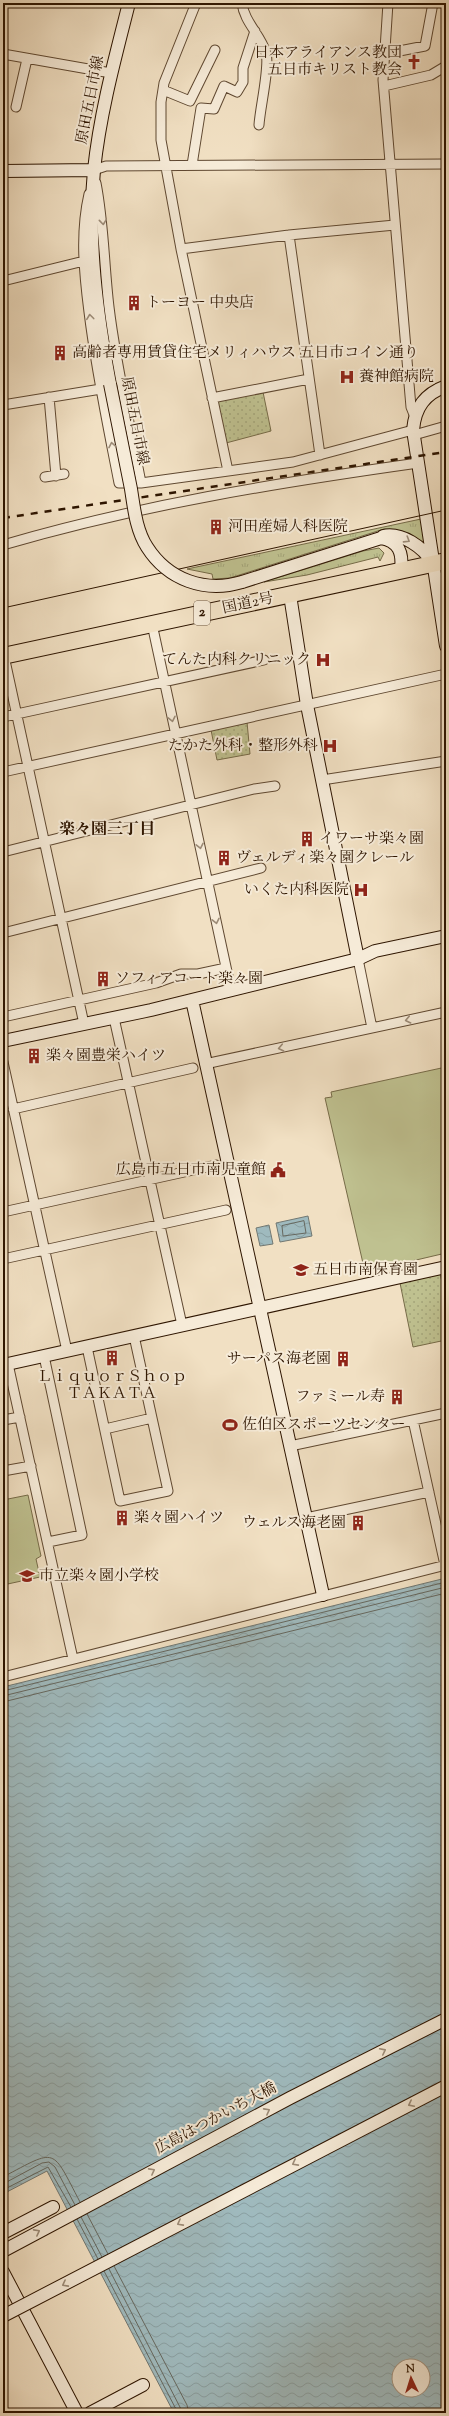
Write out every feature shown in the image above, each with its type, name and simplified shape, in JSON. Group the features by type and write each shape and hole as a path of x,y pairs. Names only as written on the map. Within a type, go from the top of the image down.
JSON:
{"highway":[{"name":"国道2号","path":"4,656 440,562"}],"street":[{"name":"原田五日市線","path":"129,3 111,74 94,170 94,272 106,386 137,523 146,547 166,569 176,576 193,583 223,586 242,582 374,539 388,539 399,548 402,555 401,570"},
{"path":"196,3 188,27 174,56 163,90 160,120 165,166 228,471"},
{"path":"242,3 246,15 256,31 267,60 258,124"},
{"path":"388,3 384,54 384,86 411,407 415,417"},
{"path":"384,54 425,46 433,3"},
{"path":"192,165 200,108 214,109 224,86 237,92 243,82 243,68 256,31"},
{"path":"163,90 190,101 215,50"},
{"path":"3,54 111,74"},
{"path":"16,107 27,59"},
{"path":"384,86 431,75 446,66"},
{"path":"3,171 94,170 106,166 390,163 446,164"},
{"path":"94,170 84,219 84,261 94,347 106,386 119,483 142,483 293,462 414,432 446,426"},
{"path":"94,170 103,221 109,307 118,370 142,483"},
{"path":"182,249 289,235 395,225"},
{"path":"289,235 320,455"},
{"path":"3,281 84,261"},
{"path":"212,398 309,379"},
{"path":"3,405 49,398 106,386"},
{"path":"446,386 423,400 415,417 414,432 418,463 440,562 446,646"},
{"path":"45,477 60,475 49,398"},
{"path":"3,545 79,523 100,521 150,507 287,482 418,463"},
{"path":"374,539 389,535 403,537 426,554 440,562"},
{"path":"290,595 307,705 372,1028"},
{"path":"152,624 231,990"},
{"path":"4,656 84,1024"},
{"path":"3,716 264,660"},
{"path":"3,772 446,674"},
{"path":"322,780 446,761"},
{"path":"3,852 254,789 275,786"},
{"path":"3,933 261,868"},
{"path":"3,1042 192,1000 358,959 375,951 446,936"},
{"path":"3,1017 156,983 181,974 198,974 226,968"},
{"path":"192,1000 199,1066 260,1308 323,1595"},
{"path":"13,1108 446,1012"},
{"path":"114,1018 182,1325"},
{"path":"3,1062 67,1351"},
{"path":"3,1212 216,1165"},
{"path":"3,1259 226,1210"},
{"path":"73,1659 20,1417 6,1365 446,1267"},
{"path":"87,1347 120,1501 168,1491 134,1336"},
{"path":"44,1356 82,1535 48,1542"},
{"path":"290,1446 446,1412"},
{"path":"3,1420 20,1417"},
{"path":"105,1429 152,1418"},
{"path":"3,1677 446,1565 413,1420"},
{"path":"3,1471 31,1466"},
{"path":"306,1518 429,1492"},
{"name":"広島はつかいち大橋","path":"3,2251 297,2095 446,2019"},
{"path":"3,2316 446,2086"},
{"path":"3,2233 53,2206"},
{"path":"3,2272 77,2413"},
{"path":"90,2413 143,2385"}],"green space":[{"path":"263,392 271,431 226,443 217,401"},
{"path":"421,519 425,544 396,530 384,529 230,578 213,579 212,574 187,569"},
{"path":"379,548 384,553 380,561 378,557 307,575 264,582 363,551"},
{"path":"247,722 250,754 217,760 211,730"},
{"path":"446,1067 446,1253 365,1272 325,1098 332,1097 331,1092"},
{"path":"440,1274 446,1298 446,1340 413,1347 400,1283"},
{"path":"28,1495 41,1556 36,1559 40,1577 3,1585 3,1500"}],"water":[{"path":"308,1216 312,1236 280,1242 276,1223"},
{"path":"269,1225 273,1244 260,1246 256,1228"},
{"path":"446,1578 446,2413 174,2413 47,2171 3,2194 3,1687"}],"tram line":[{"path":"3,608 446,510"}],"railway":[{"path":"3,518 446,452"}],"place":[{"name":"日本アライアンス教団 五日市キリスト教会","path":"414,62"},
{"name":"トーヨー 中央店","path":"134,303"},
{"name":"高齢者専用賃貸住宅メリィハウス 五日市コイン通り","path":"60,353"},
{"name":"養神館病院","path":"347,377"},
{"name":"河田産婦人科医院","path":"216,527"},
{"name":"てんた内科クリニック","path":"323,660"},
{"name":"たかた外科・整形外科","path":"330,746"},
{"name":"イワーサ楽々園","path":"307,839"},
{"name":"ヴェルディ楽々園クレール","path":"224,858"},
{"name":"いくた内科医院","path":"361,890"},
{"name":"ソフィアコート楽々園","path":"103,979"},
{"name":"楽々園豊栄ハイツ","path":"34,1056"},
{"name":"広島市五日市南児童館","path":"278,1170"},
{"name":"五日市南保育園","path":"301,1270"},
{"name":"ＬｉｑｕｏｒＳｈｏｐ ＴＡＫＡＴＡ","path":"112,1358"},
{"name":"サーパス海老園","path":"343,1359"},
{"name":"ファミール寿","path":"397,1397"},
{"name":"佐伯区スポーツセンター","path":"230,1425"},
{"name":"楽々園ハイツ","path":"122,1518"},
{"name":"ウェルス海老園","path":"358,1523"},
{"name":"市立楽々園小学校","path":"27,1576"}],"district":[{"name":"楽々園三丁目","path":"107,830"}]}
